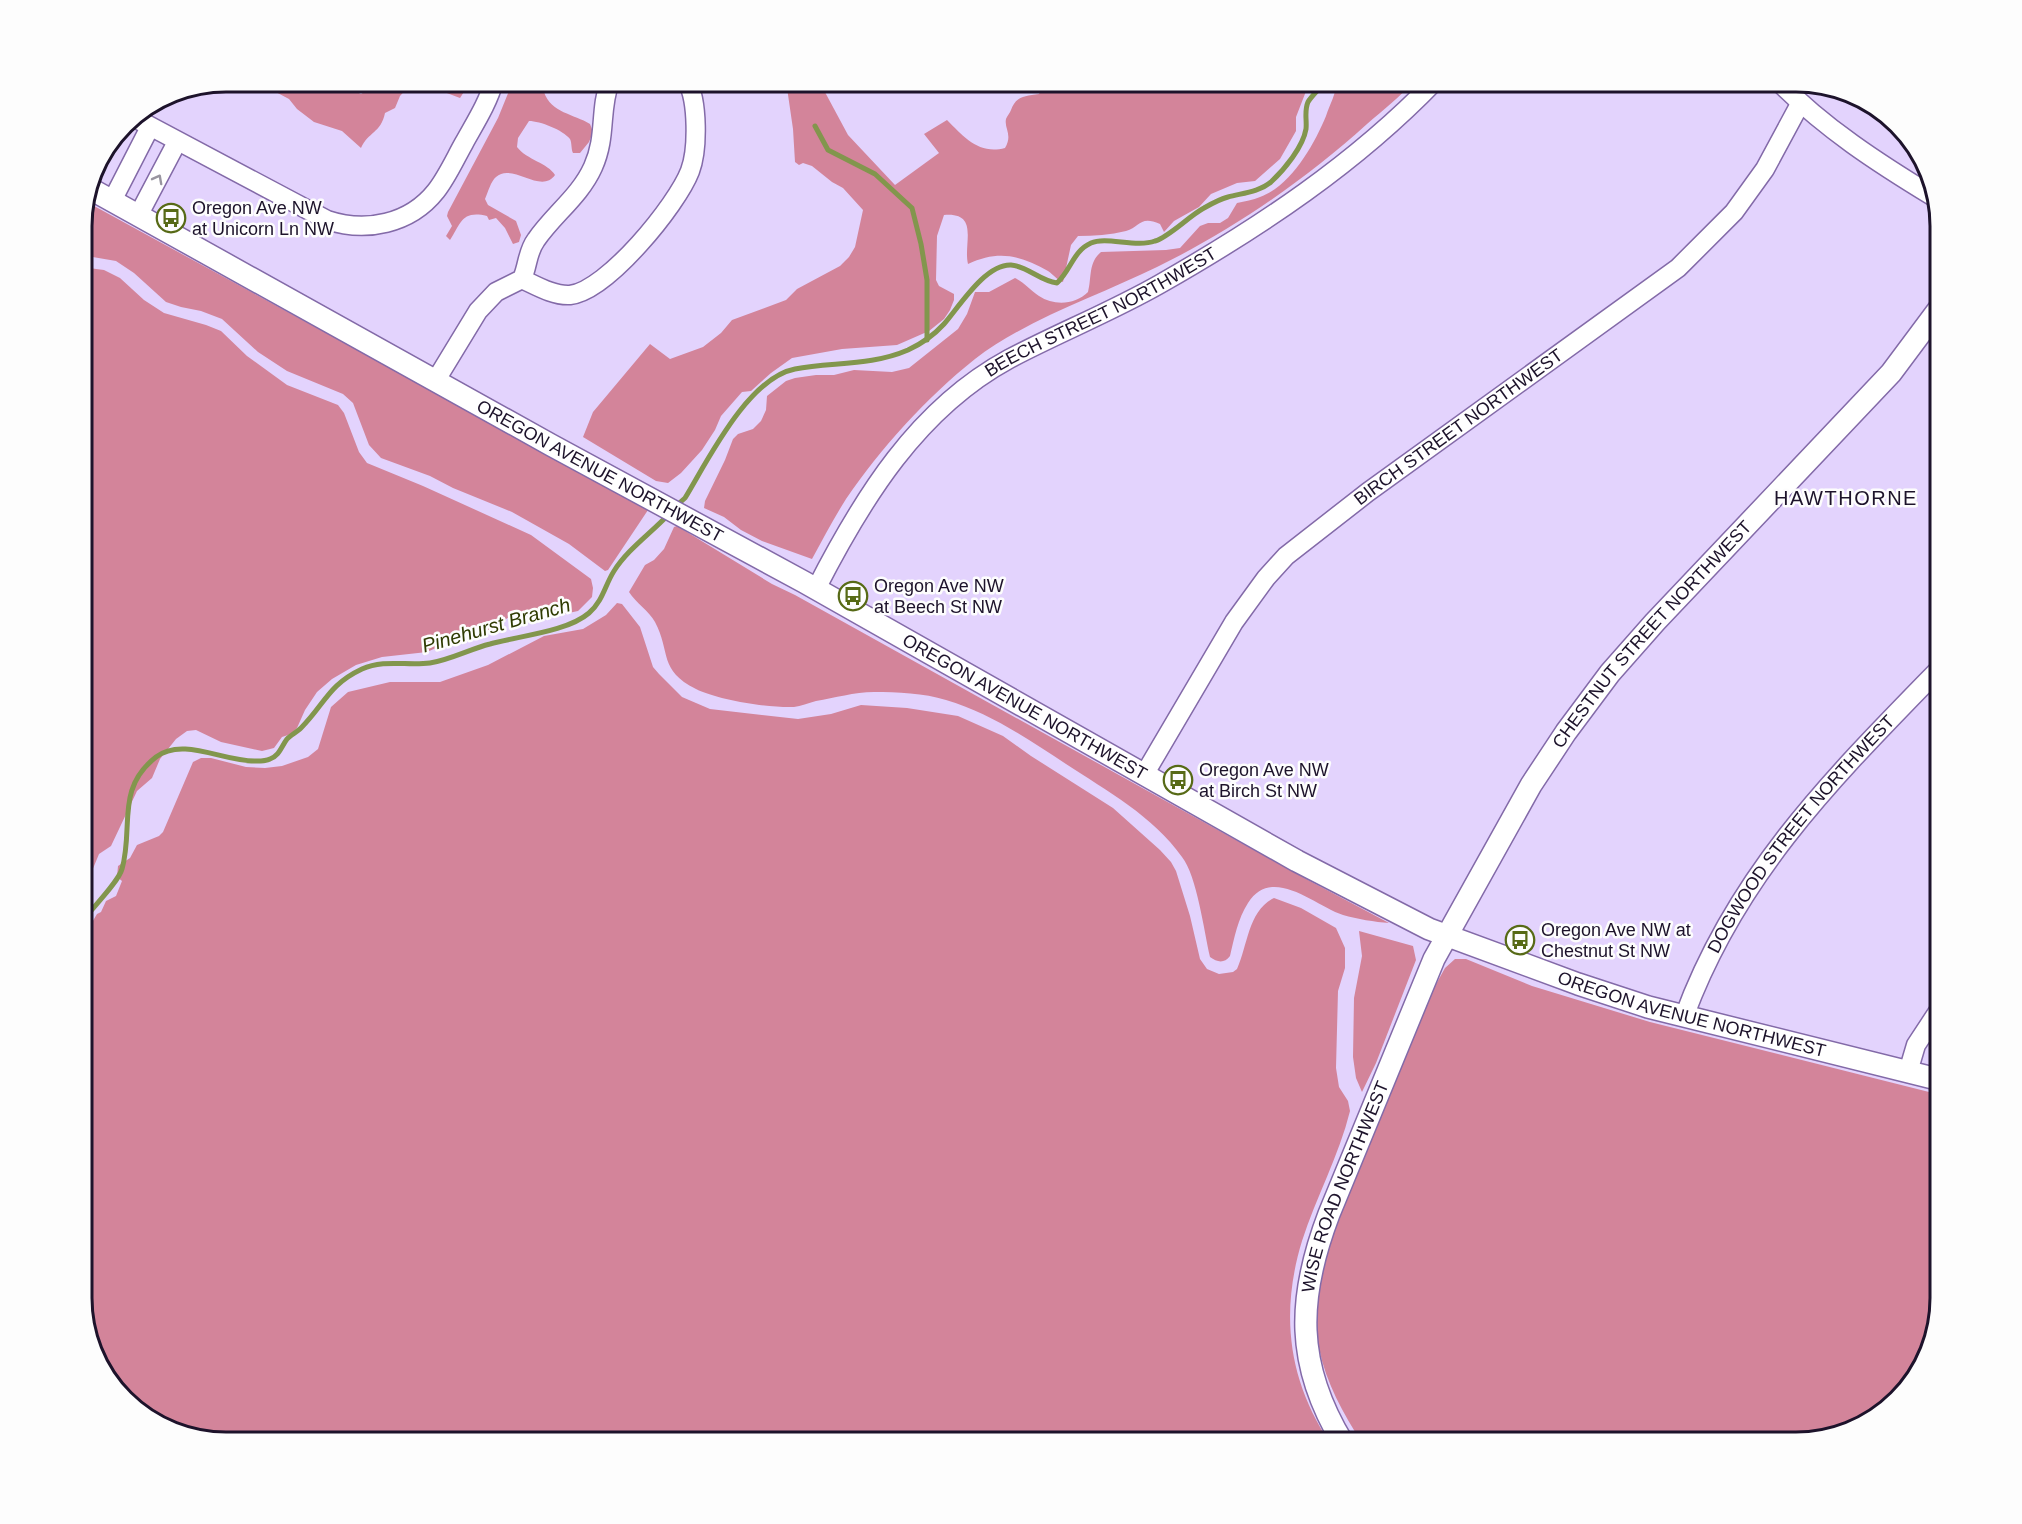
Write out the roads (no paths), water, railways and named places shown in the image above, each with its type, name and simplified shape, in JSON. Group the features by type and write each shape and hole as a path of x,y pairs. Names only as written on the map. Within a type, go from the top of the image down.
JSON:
{"street":[{"path":"140,122 327,220 353,226 379,225 405,216 425,202 436,190 484,106 490,92"},
{"path":"436,380 478,310 496,292 522,279 535,241 577,193 593,167 602,139 603,107 607,92"},
{"path":"522,279 554,292 565,295 575,294 597,283 639,246 679,193 692,164 695,108 692,92"},
{"name":"BEECH STREET NORTHWEST","path":"816,589 852,522 892,462 961,391 992,368 1160,284 1276,213 1355,155 1423,92"},
{"path":"1789,92 1800,104 1872,159 1926,191"},
{"name":"BIRCH STREET NORTHWEST","path":"1144,775 1234,622 1266,578 1286,556 1368,492 1678,268 1740,205 1765,169 1800,104"},
{"path":"112,201 150,127"},
{"path":"138,216 177,142"},
{"name":"OREGON AVENUE NORTHWEST","path":"96,192 816,589 1353,891 1429,929 1578,984 1684,1017 1930,1077"},
{"name":"CHESTNUT STREET NORTHWEST","path":"1447,936 1531,785 1595,692 1674,602 1891,373 1930,321"},
{"name":"DOGWOOD STREET NORTHWEST","path":"1684,1017 1693,991 1713,950 1737,905 1766,862 1847,765 1930,678"},
{"name":"WISE ROAD NORTHWEST","path":"1337,1432 1317,1388 1307,1348 1305,1305 1312,1264 1342,1182 1434,959 1447,936"},
{"path":"1908,1072 1916,1046 1930,1024"}],"waterway":[{"name":"Pinehurst Branch","path":"676,506 685,498 731,423 761,388 778,376 795,369 880,359 908,350 936,332 973,288 992,271 1001,267 1017,266 1057,283 1080,251 1091,243 1097,241 1139,243 1155,241 1216,202 1266,185 1282,171 1297,151 1306,129 1307,105 1316,92"},
{"path":"815,126 828,150 875,174 912,208 927,280 927,340"},
{"name":"Pinehurst Branch","path":"92,910 110,889 122,869 130,795 143,769 156,757 167,751 179,749 245,761 268,760 278,753 287,739 301,728 334,688 362,669 379,664 438,662 490,644 568,625 589,613 598,603 614,571 626,556 668,515"}],"place":[{"name":"Oregon Ave NW at Unicorn Ln NW","path":"171,218"},
{"name":"Oregon Ave NW at Beech St NW","path":"853,596"},
{"name":"Oregon Ave NW at Birch St NW","path":"1178,780"},
{"name":"Oregon Ave NW at Chestnut St NW","path":"1520,940"}],"district":[{"name":"HAWTHORNE","path":"1846,498"}]}
